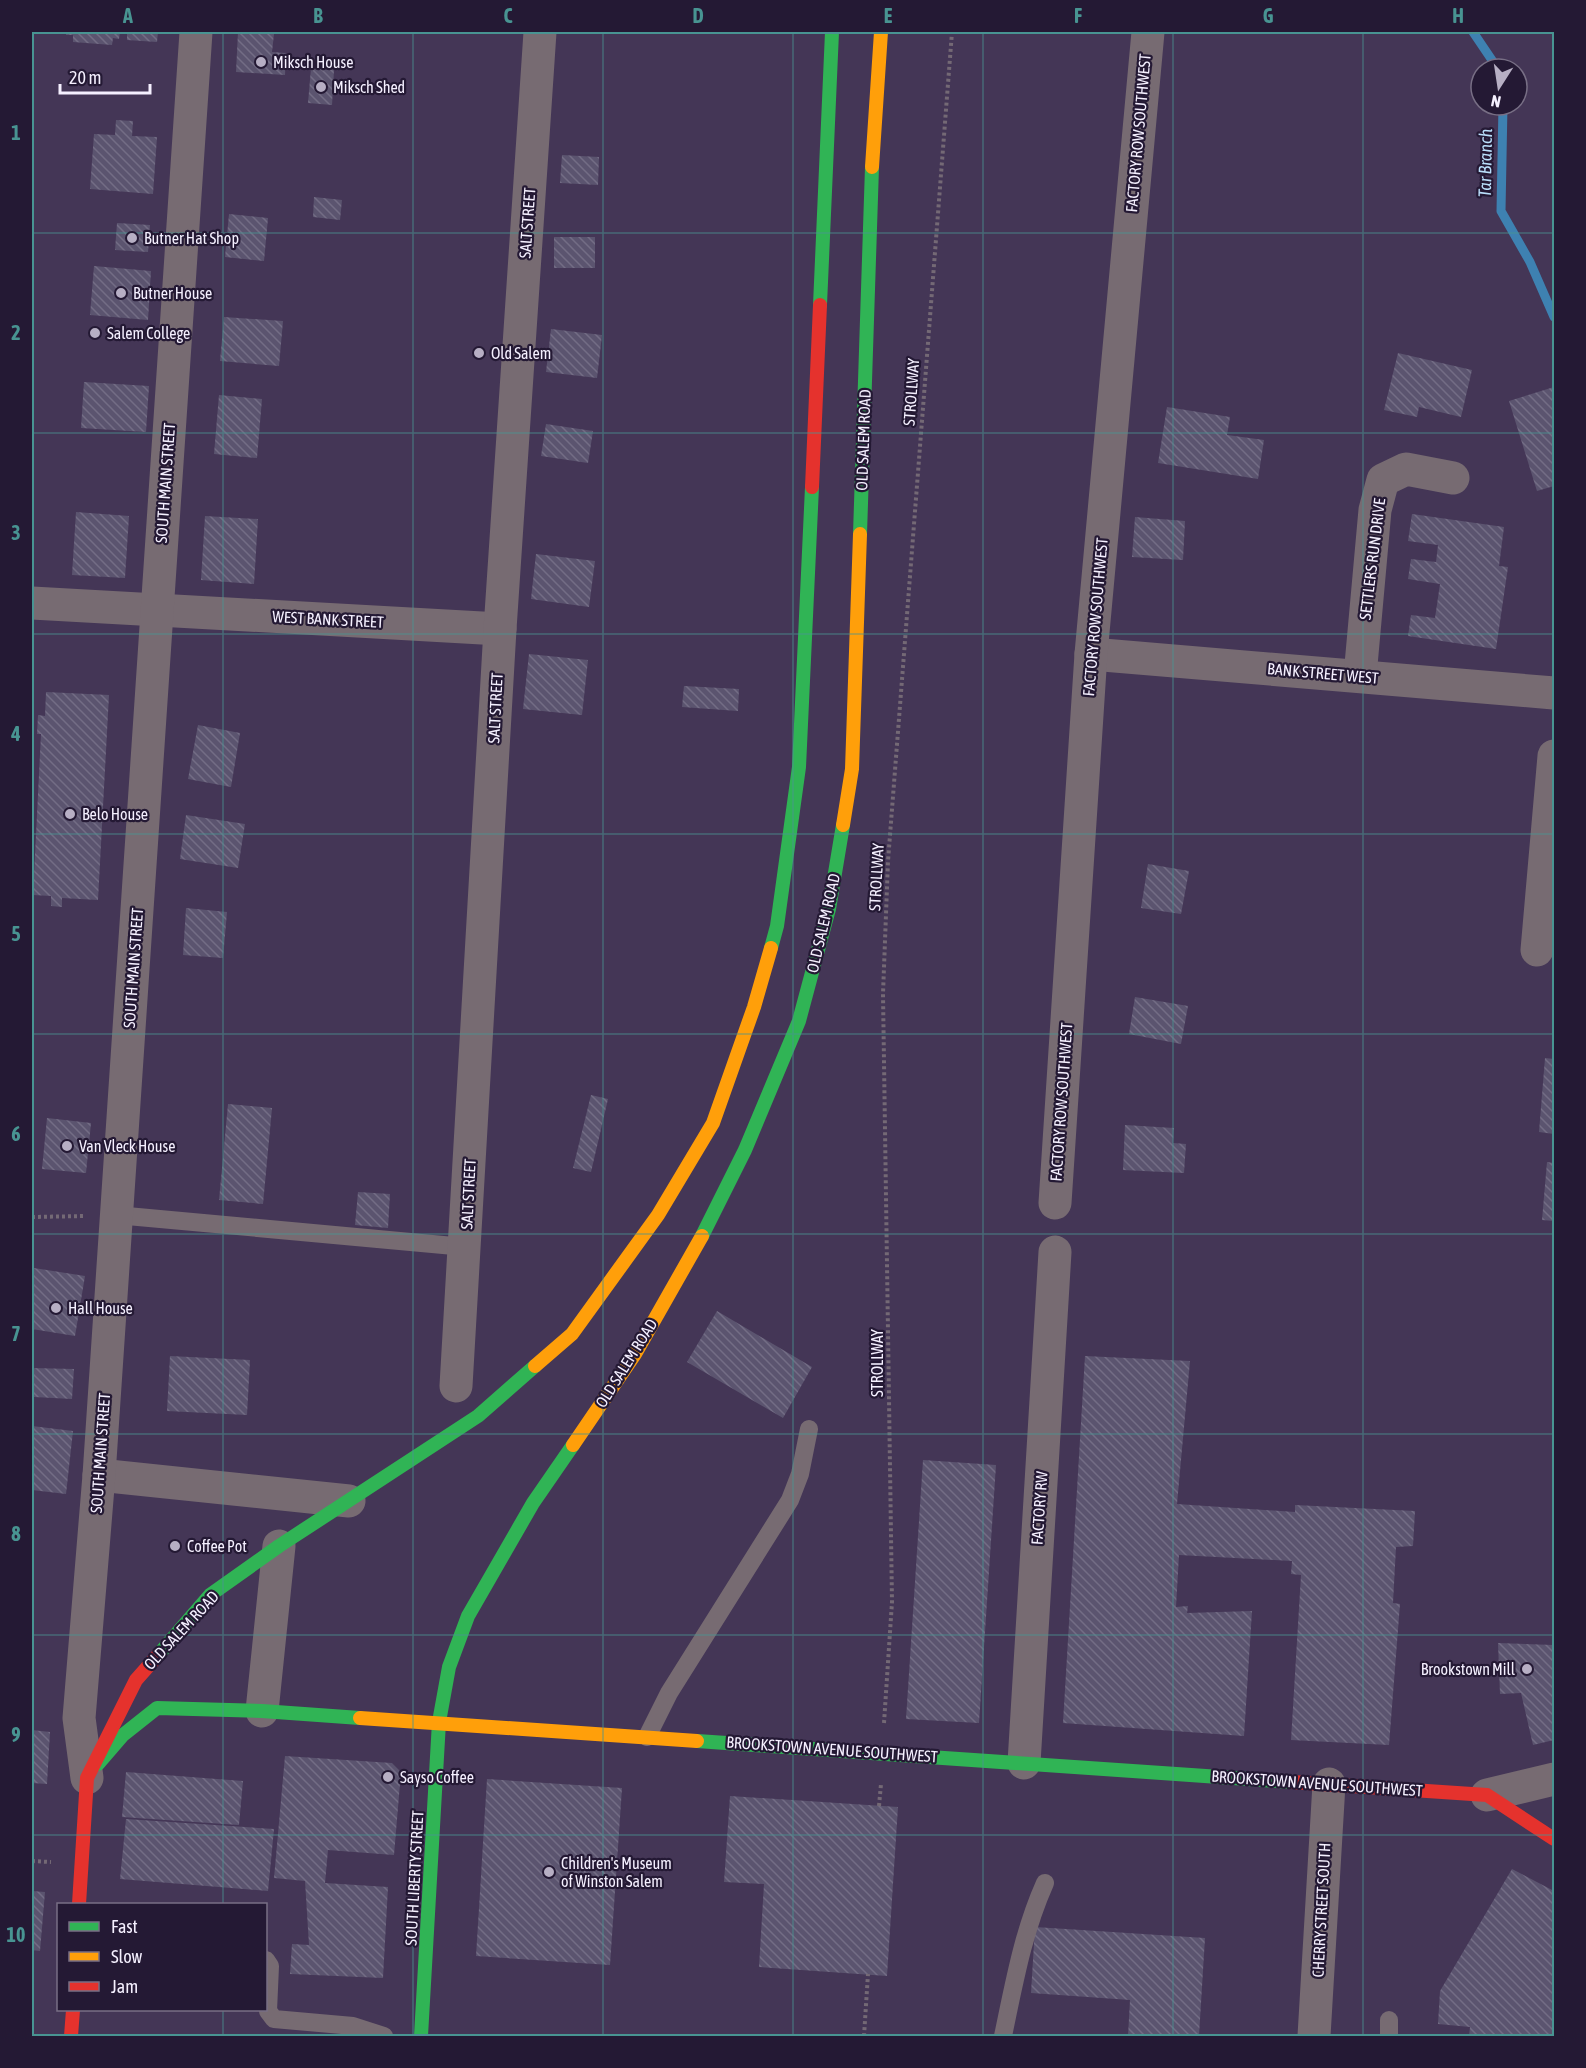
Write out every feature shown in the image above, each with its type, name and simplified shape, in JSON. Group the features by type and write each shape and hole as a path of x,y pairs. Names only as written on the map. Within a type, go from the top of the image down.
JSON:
{"main road":[{"name":"OLD SALEM ROAD","path":"87,1778 136,1680 210,1595 279,1546 478,1416 572,1334 658,1215 713,1123 754,1007 777,926 799,767 832,32"},
{"name":"OLD SALEM ROAD","path":"439,1722 449,1668 468,1616 533,1503 635,1353 711,1219 735,1170 799,1021 830,909 852,769 871,191 881,32"},
{"name":"BROOKSTOWN AVENUE SOUTHWEST","path":"87,1778 123,1735 157,1708 262,1711 1487,1795 1554,1839"},
{"name":"SOUTH LIBERTY STREET","path":"421,2037 439,1722"},
{"name":"SOUTH MAIN STREET","path":"79,1903 87,1778"},
{"path":"71,2037 73,2011"}],"street":[{"name":"SOUTH MAIN STREET","path":"87,1778 79,1718 99,1475 196,32"},
{"name":"SALT STREET","path":"456,1386 500,629 540,32"},
{"name":"FACTORY ROW SOUTHWEST","path":"1055,1203 1091,654 1148,32"},
{"name":"SETTLERS RUN DRIVE","path":"1360,676 1375,510 1383,480 1406,469 1453,478"},
{"name":"WEST BANK STREET","path":"32,603 500,629"},
{"name":"BANK STREET WEST","path":"1091,654 1554,693"},
{"path":"1537,950 1554,756"},
{"name":"FACTORY RW","path":"1024,1763 1055,1252"},
{"path":"99,1475 349,1501"},
{"path":"262,1711 279,1546"},
{"path":"1487,1795 1554,1779"},
{"name":"CHERRY STREET SOUTH","path":"1314,2037 1329,1784"}],"lane":[{"path":"116,1215 465,1247"},
{"path":"647,1737 669,1693 790,1500 800,1474 809,1430"},
{"path":"1003,2037 1032,1912 1045,1883"},
{"path":"267,1962 270,1966 268,2011 274,2019 353,2026 384,2037"}],"path":[{"name":"STROLLWAY","path":"884,1725 892,1602 883,994 887,872 952,32"},
{"path":"32,1217 116,1215"},
{"path":"879,1806 881,1783"},
{"path":"864,2037 868,1974"}],"building":[{"path":"66,32 120,32 119,39 113,38 112,45 73,42 73,35 66,35"},
{"path":"127,32 158,32 157,42 127,40"},
{"name":"Miksch House","path":"238,32 274,34 272,52 286,53 285,75 236,72"},
{"name":"Miksch Shed","path":"311,68 334,70 332,105 308,103"},
{"path":"116,120 133,121 132,136 157,137 153,194 90,189 94,134 115,135"},
{"path":"562,155 599,157 598,185 560,183"},
{"path":"314,197 342,200 340,220 313,217"},
{"path":"229,214 268,218 264,261 225,257"},
{"name":"Butner Hat Shop","path":"117,223 150,225 148,252 115,250"},
{"path":"554,237 595,237 595,268 554,268"},
{"name":"Butner House","path":"94,266 151,271 148,320 90,315"},
{"path":"224,317 283,321 279,366 220,361"},
{"path":"551,329 602,335 597,378 546,372"},
{"path":"1398,353 1472,370 1461,417 1419,407 1417,417 1384,410"},
{"path":"84,382 149,386 146,432 81,428"},
{"path":"1554,387 1554,486 1537,491 1509,401"},
{"path":"219,395 262,399 257,458 214,454"},
{"path":"1167,407 1230,417 1227,435 1264,440 1258,479 1158,463"},
{"path":"546,424 593,431 588,463 541,456"},
{"path":"76,512 129,516 125,578 72,575"},
{"path":"1412,514 1504,527 1499,566 1508,567 1496,649 1408,636 1411,615 1435,618 1440,584 1408,579 1411,559 1436,562 1438,545 1408,541"},
{"path":"205,516 258,519 254,584 201,580"},
{"path":"1135,517 1185,521 1183,560 1132,557"},
{"path":"536,554 595,561 589,607 531,599"},
{"path":"529,654 588,660 582,715 523,709"},
{"path":"684,686 739,689 738,711 682,707"},
{"name":"Belo House","path":"46,692 109,695 98,900 62,898 62,907 51,906 51,896 33,895 41,734 37,734 38,715 45,716"},
{"path":"198,725 240,733 231,787 188,779"},
{"path":"186,815 245,824 238,868 180,859"},
{"path":"1148,864 1189,871 1181,914 1141,908"},
{"path":"186,908 227,912 223,958 183,955"},
{"path":"1135,997 1188,1006 1181,1044 1129,1034"},
{"path":"1545,1058 1554,1059 1554,1134 1539,1132"},
{"path":"591,1095 608,1099 591,1172 573,1168"},
{"path":"228,1104 272,1108 263,1204 219,1200"},
{"name":"Van Vleck House","path":"47,1118 91,1123 86,1173 42,1169"},
{"path":"1125,1125 1174,1128 1173,1143 1186,1144 1184,1173 1123,1170"},
{"path":"1547,1162 1554,1163 1554,1221 1542,1220"},
{"path":"358,1192 390,1194 388,1228 355,1225"},
{"name":"Hall House","path":"34,1268 85,1276 75,1336 32,1329"},
{"path":"717,1311 812,1367 783,1418 687,1362"},
{"path":"170,1356 250,1360 247,1415 167,1411"},
{"path":"1085,1356 1190,1361 1177,1504 1295,1512 1295,1505 1415,1511 1413,1546 1396,1547 1393,1603 1400,1604 1389,1745 1291,1740 1301,1575 1291,1574 1292,1561 1179,1555 1176,1607 1188,1606 1187,1613 1252,1611 1244,1736 1063,1723"},
{"path":"32,1368 74,1369 72,1399 34,1397"},
{"path":"32,1426 73,1431 66,1494 32,1490"},
{"path":"923,1460 996,1465 979,1723 906,1719"},
{"name":"Brookstown Mill","path":"1498,1643 1554,1645 1554,1740 1533,1745 1521,1693 1500,1694"},
{"path":"32,1730 50,1732 47,1784 32,1783"},
{"path":"285,1756 392,1763 401,1772 394,1855 328,1850 325,1883 388,1887 383,1978 290,1974 292,1944 309,1945 305,1881 274,1878"},
{"path":"126,1772 243,1781 239,1825 122,1817"},
{"name":"Children's Museum of Winston Salem","path":"487,1779 622,1788 610,1965 476,1956"},
{"path":"730,1796 898,1807 887,1976 759,1967 764,1884 724,1882"},
{"path":"126,1819 274,1829 268,1891 120,1879"},
{"path":"1512,1869 1554,1891 1554,2036 1469,2036 1470,2027 1438,2024 1440,1991"},
{"path":"32,1891 45,1892 40,1951 32,1950"},
{"path":"1035,1927 1205,1938 1199,2036 1128,2036 1130,2000 1031,1993"}],"waterway":[{"name":"Tar Branch","path":"1473,32 1490,57"},
{"name":"Tar Branch","path":"1503,117 1501,211 1530,262 1554,317"}],"traffic: fast":[{"path":"820,305 832,32"},
{"path":"860,534 872,167"},
{"path":"771,948 777,926 799,767 812,487"},
{"path":"702,1236 745,1150 799,1021 829,909 843,825"},
{"path":"159,1654 210,1595 279,1546 478,1416 535,1366"},
{"path":"421,2036 439,1722 449,1667 468,1616 533,1503 573,1445"},
{"path":"98,1764 123,1735 157,1708 262,1711 360,1718"},
{"path":"697,1741 1292,1782"}],"traffic: slow":[{"path":"872,167 881,32"},
{"path":"843,825 852,769 860,534"},
{"path":"535,1366 572,1334 658,1215 713,1123 754,1007 771,948"},
{"path":"573,1445 635,1354 702,1236"},
{"path":"360,1718 697,1741"}],"traffic: jam":[{"path":"812,487 820,305"},
{"path":"79,1903 87,1778 136,1680 159,1654"},
{"path":"1292,1782 1487,1795 1554,1839"},
{"path":"71,2036 73,2011"}],"place":[{"name":"Miksch House","path":"261,62"},
{"name":"Miksch Shed","path":"321,87"},
{"name":"Butner Hat Shop","path":"132,238"},
{"name":"Butner House","path":"121,293"},
{"name":"Salem College","path":"95,333"},
{"name":"Old Salem","path":"479,353"},
{"name":"Belo House","path":"70,814"},
{"name":"Van Vleck House","path":"67,1146"},
{"name":"Hall House","path":"56,1308"},
{"name":"Coffee Pot","path":"175,1546"},
{"name":"Brookstown Mill","path":"1527,1669"},
{"name":"Sayso Coffee","path":"388,1777"},
{"name":"Children's Museum of Winston Salem","path":"549,1872"}]}
